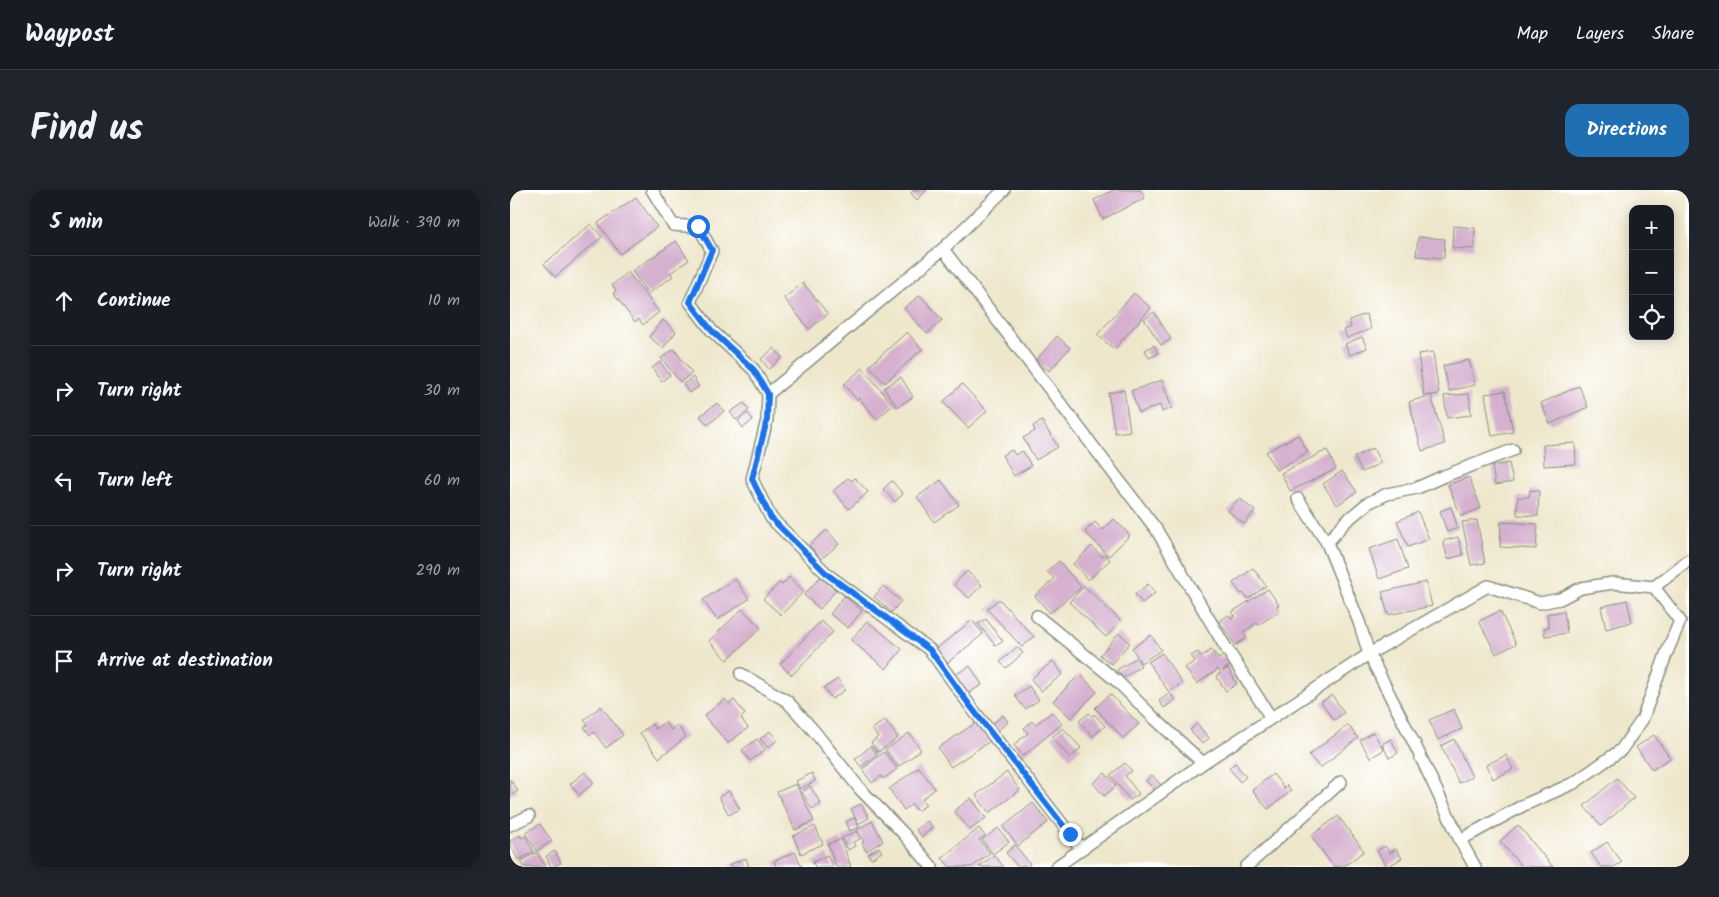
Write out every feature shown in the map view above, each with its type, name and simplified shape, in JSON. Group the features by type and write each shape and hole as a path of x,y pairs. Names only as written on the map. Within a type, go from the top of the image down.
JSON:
{"street":[{"path":"652,190 672,225 698,226 712,250 690,302 712,331 754,370 768,394 767,420 752,479 771,518 828,575 930,650 971,707 1081,848"},
{"path":"768,394 943,249 1004,190"},
{"path":"943,249 1156,529 1223,643 1271,718"},
{"path":"1327,543 1345,522 1374,500 1387,494 1417,488 1513,450"},
{"path":"1298,499 1327,543 1359,622 1369,654 1475,867"},
{"path":"1056,867 1203,763 1369,654 1488,586 1540,603 1560,599 1581,588 1613,583 1654,587 1689,560"},
{"path":"1460,840 1524,805 1574,784 1620,750 1642,720 1680,621 1654,587"},
{"path":"1037,616 1118,682 1203,763"},
{"path":"740,674 787,701 814,731 860,789 932,867"},
{"path":"1246,867 1341,782"},
{"path":"510,825 529,816"}],"building":[{"path":"914,190 927,190 917,200 911,193"},
{"path":"1114,190 1141,190 1145,198 1103,219 1094,200"},
{"path":"636,197 657,227 620,254 598,223"},
{"path":"591,224 602,237 555,277 544,264"},
{"path":"1453,226 1475,228 1474,249 1452,248"},
{"path":"1418,237 1445,239 1444,258 1416,256"},
{"path":"676,241 689,260 670,273 673,276 648,294 632,271"},
{"path":"628,272 659,312 643,325 639,319 635,322 613,293 616,291 612,285"},
{"path":"803,283 828,314 809,329 784,298"},
{"path":"1134,293 1151,308 1114,349 1097,335"},
{"path":"920,295 942,320 927,334 904,308"},
{"path":"1154,312 1171,339 1161,345 1144,319"},
{"path":"1366,314 1371,329 1347,338 1344,330 1351,327 1349,320"},
{"path":"663,320 676,332 663,348 649,337"},
{"path":"907,332 922,349 885,383 869,366"},
{"path":"1057,336 1070,348 1049,371 1036,360"},
{"path":"1362,337 1367,348 1350,355 1345,344"},
{"path":"1154,345 1158,354 1149,358 1145,350"},
{"path":"774,348 782,358 769,369 761,359"},
{"path":"674,349 692,373 680,382 661,358"},
{"path":"1433,352 1439,394 1424,396 1418,354"},
{"path":"1469,360 1475,385 1449,391 1443,366"},
{"path":"660,362 670,375 662,381 652,368"},
{"path":"863,368 893,405 877,419 859,398 857,400 844,384"},
{"path":"693,377 699,387 689,393 683,384"},
{"path":"901,377 913,397 897,407 884,388"},
{"path":"1162,380 1172,408 1162,412 1160,405 1139,413 1131,391"},
{"path":"962,384 987,411 968,428 943,402"},
{"path":"1579,386 1588,407 1550,424 1541,403"},
{"path":"1124,390 1130,431 1115,433 1108,393"},
{"path":"1505,391 1513,432 1492,436 1485,394"},
{"path":"1469,394 1471,415 1447,418 1444,396"},
{"path":"1431,395 1445,444 1422,451 1409,402"},
{"path":"717,403 724,411 708,425 700,416"},
{"path":"744,403 749,410 736,420 730,412"},
{"path":"748,413 753,420 743,428 738,421"},
{"path":"1042,421 1058,447 1036,460 1023,438 1035,431 1033,426"},
{"path":"1298,435 1308,452 1276,470 1266,452"},
{"path":"1575,443 1576,464 1544,466 1543,445"},
{"path":"1373,448 1381,463 1362,472 1354,457"},
{"path":"1012,450 1015,455 1023,451 1031,466 1014,476 1002,455"},
{"path":"1327,450 1336,469 1290,491 1281,473"},
{"path":"1509,463 1513,482 1495,485 1492,466"},
{"path":"1342,471 1357,492 1337,505 1323,484"},
{"path":"1469,477 1481,508 1461,516 1448,485"},
{"path":"848,478 851,481 855,478 868,492 849,509 833,491"},
{"path":"941,480 959,505 934,522 917,497"},
{"path":"892,481 903,494 895,502 883,489"},
{"path":"1530,490 1539,491 1538,516 1517,515 1518,497 1529,497"},
{"path":"1239,498 1255,511 1244,524 1228,511"},
{"path":"1451,507 1458,528 1447,532 1440,511"},
{"path":"1418,512 1429,539 1408,547 1397,521"},
{"path":"1114,519 1130,535 1109,556 1085,532 1095,522 1103,530"},
{"path":"1477,520 1485,563 1471,565 1462,522"},
{"path":"1501,522 1538,524 1536,549 1500,547"},
{"path":"827,530 839,544 821,559 809,545"},
{"path":"1458,537 1463,555 1448,559 1443,541"},
{"path":"1398,539 1408,569 1379,579 1369,549"},
{"path":"1092,546 1102,557 1105,554 1110,560 1088,580 1073,564"},
{"path":"1059,561 1081,587 1050,613 1035,596 1054,579 1047,571"},
{"path":"1253,568 1266,586 1248,599 1243,593 1241,594 1233,583"},
{"path":"967,571 982,585 969,598 954,585"},
{"path":"789,577 804,591 781,615 763,599 779,583 782,585"},
{"path":"820,577 836,590 820,609 804,595"},
{"path":"735,579 749,599 717,620 703,600"},
{"path":"1426,582 1432,606 1388,615 1382,592"},
{"path":"1148,584 1155,593 1142,603 1135,594"},
{"path":"883,586 901,601 892,612 874,597"},
{"path":"1084,586 1121,621 1106,637 1069,602"},
{"path":"1268,589 1279,605 1276,606 1280,611 1243,632 1247,638 1235,645 1219,621 1229,615 1231,618 1235,616 1232,612"},
{"path":"844,596 862,611 848,628 830,614"},
{"path":"999,599 1034,637 1022,647 987,609"},
{"path":"1627,600 1632,622 1606,629 1601,607"},
{"path":"742,609 761,628 727,660 709,641"},
{"path":"1500,611 1516,644 1496,654 1479,621"},
{"path":"1564,611 1567,633 1545,636 1544,628 1549,627 1547,614"},
{"path":"986,619 1003,641 996,646 978,624"},
{"path":"972,620 983,634 947,663 936,649"},
{"path":"821,621 833,632 792,675 780,664"},
{"path":"867,621 902,649 886,669 851,640"},
{"path":"1119,633 1130,643 1111,664 1100,655"},
{"path":"1151,635 1161,650 1141,663 1132,648"},
{"path":"1017,647 1023,653 1006,668 1000,662"},
{"path":"1211,650 1219,659 1224,655 1231,665 1222,671 1228,668 1237,684 1226,691 1216,676 1221,673 1218,669 1197,684 1185,668 1195,661 1191,656 1198,652 1201,657"},
{"path":"1162,653 1182,683 1169,692 1148,662"},
{"path":"1136,658 1141,666 1123,678 1117,670"},
{"path":"1053,661 1063,674 1041,691 1031,679"},
{"path":"970,666 982,685 967,694 955,675"},
{"path":"1080,674 1097,692 1071,718 1053,701"},
{"path":"838,679 845,690 832,699 824,688"},
{"path":"1029,686 1039,700 1025,709 1015,696"},
{"path":"1170,693 1175,700 1164,708 1159,701"},
{"path":"1110,694 1139,724 1123,738 1095,708"},
{"path":"1332,695 1344,713 1334,720 1321,702"},
{"path":"725,699 729,704 734,700 745,714 741,718 748,728 728,743 704,716"},
{"path":"601,706 623,735 606,748 594,732 590,735 584,727 588,725 584,720"},
{"path":"1454,709 1462,729 1438,740 1429,720"},
{"path":"1052,712 1062,724 1023,756 1014,745 1028,733 1024,728 1032,721 1035,725"},
{"path":"1089,713 1092,716 1094,714 1105,726 1093,736 1079,721"},
{"path":"1003,715 1008,722 997,731 992,724"},
{"path":"885,720 898,738 878,752 871,743 878,737 872,729"},
{"path":"665,722 671,730 677,725 686,737 659,758 640,733 652,724 655,729"},
{"path":"977,722 990,741 951,767 938,748"},
{"path":"1197,724 1209,738 1202,744 1190,730"},
{"path":"1348,725 1358,738 1320,768 1309,755"},
{"path":"1063,728 1081,748 1070,758 1052,737"},
{"path":"770,731 777,740 768,748 760,739"},
{"path":"1373,732 1384,750 1370,758 1360,740"},
{"path":"909,733 921,750 898,767 885,750"},
{"path":"1654,735 1670,758 1652,770 1636,747"},
{"path":"757,739 765,750 750,761 742,750"},
{"path":"1391,739 1398,753 1389,758 1382,744"},
{"path":"1454,739 1472,777 1459,783 1441,746"},
{"path":"871,746 877,754 861,767 855,759"},
{"path":"884,752 897,769 883,779 881,776 872,783 862,769"},
{"path":"1506,755 1513,769 1493,779 1486,765"},
{"path":"1125,763 1132,771 1125,776 1139,794 1130,800 1110,775"},
{"path":"1235,763 1246,777 1240,782 1229,768"},
{"path":"919,767 935,789 922,799 926,805 917,811 912,804 904,810 889,789"},
{"path":"585,772 594,783 579,795 570,784"},
{"path":"1007,772 1020,790 989,813 976,795"},
{"path":"812,773 815,781 800,789 796,781"},
{"path":"1105,773 1116,786 1104,796 1093,783"},
{"path":"1273,774 1284,788 1287,785 1291,791 1268,809 1252,790"},
{"path":"1152,775 1161,785 1155,790 1146,781"},
{"path":"1617,778 1634,798 1601,826 1584,806"},
{"path":"510,779 518,791 510,796"},
{"path":"796,784 814,821 795,830 777,792"},
{"path":"810,786 821,804 812,809 802,792"},
{"path":"729,791 740,809 729,815 719,797"},
{"path":"971,798 986,818 970,830 954,811"},
{"path":"1033,803 1048,822 1018,846 1003,827"},
{"path":"861,804 869,818 858,824 851,809"},
{"path":"1338,816 1364,851 1343,867 1334,867 1311,836"},
{"path":"854,818 859,827 850,831 846,822"},
{"path":"872,821 883,841 866,851 862,843 864,842 857,830"},
{"path":"927,821 933,827 922,837 916,830"},
{"path":"540,824 552,841 537,851 525,833"},
{"path":"1518,825 1553,867 1522,867 1500,841"},
{"path":"815,826 823,844 801,854 793,836"},
{"path":"979,828 985,836 979,840 990,853 972,867 950,867 942,858"},
{"path":"998,828 1009,842 993,854 982,840"},
{"path":"857,831 860,839 853,842 855,846 848,850 842,838"},
{"path":"520,835 521,838 525,836 534,852 518,860 510,841"},
{"path":"841,839 851,867 836,867 828,844"},
{"path":"1607,842 1622,862 1614,867 1601,867 1591,853"},
{"path":"1015,845 1030,864 1027,867 1024,865 1018,867 1006,853"},
{"path":"1385,846 1390,853 1396,849 1402,858 1387,867 1377,851"},
{"path":"879,847 882,852 871,859 868,854"},
{"path":"555,851 561,863 551,867 546,856"},
{"path":"537,852 546,867 524,867 521,861"},
{"path":"795,852 802,867 776,867 774,861"},
{"path":"827,855 833,867 815,867 813,862"},
{"path":"994,855 1004,867 979,867"},
{"path":"746,858 749,867 730,867 729,865"}],"route":[{"path":"698,226 712,250 690,302 712,331 754,370 768,394 767,420 752,479 771,518 828,575 930,650 971,707 1070,834"}]}
